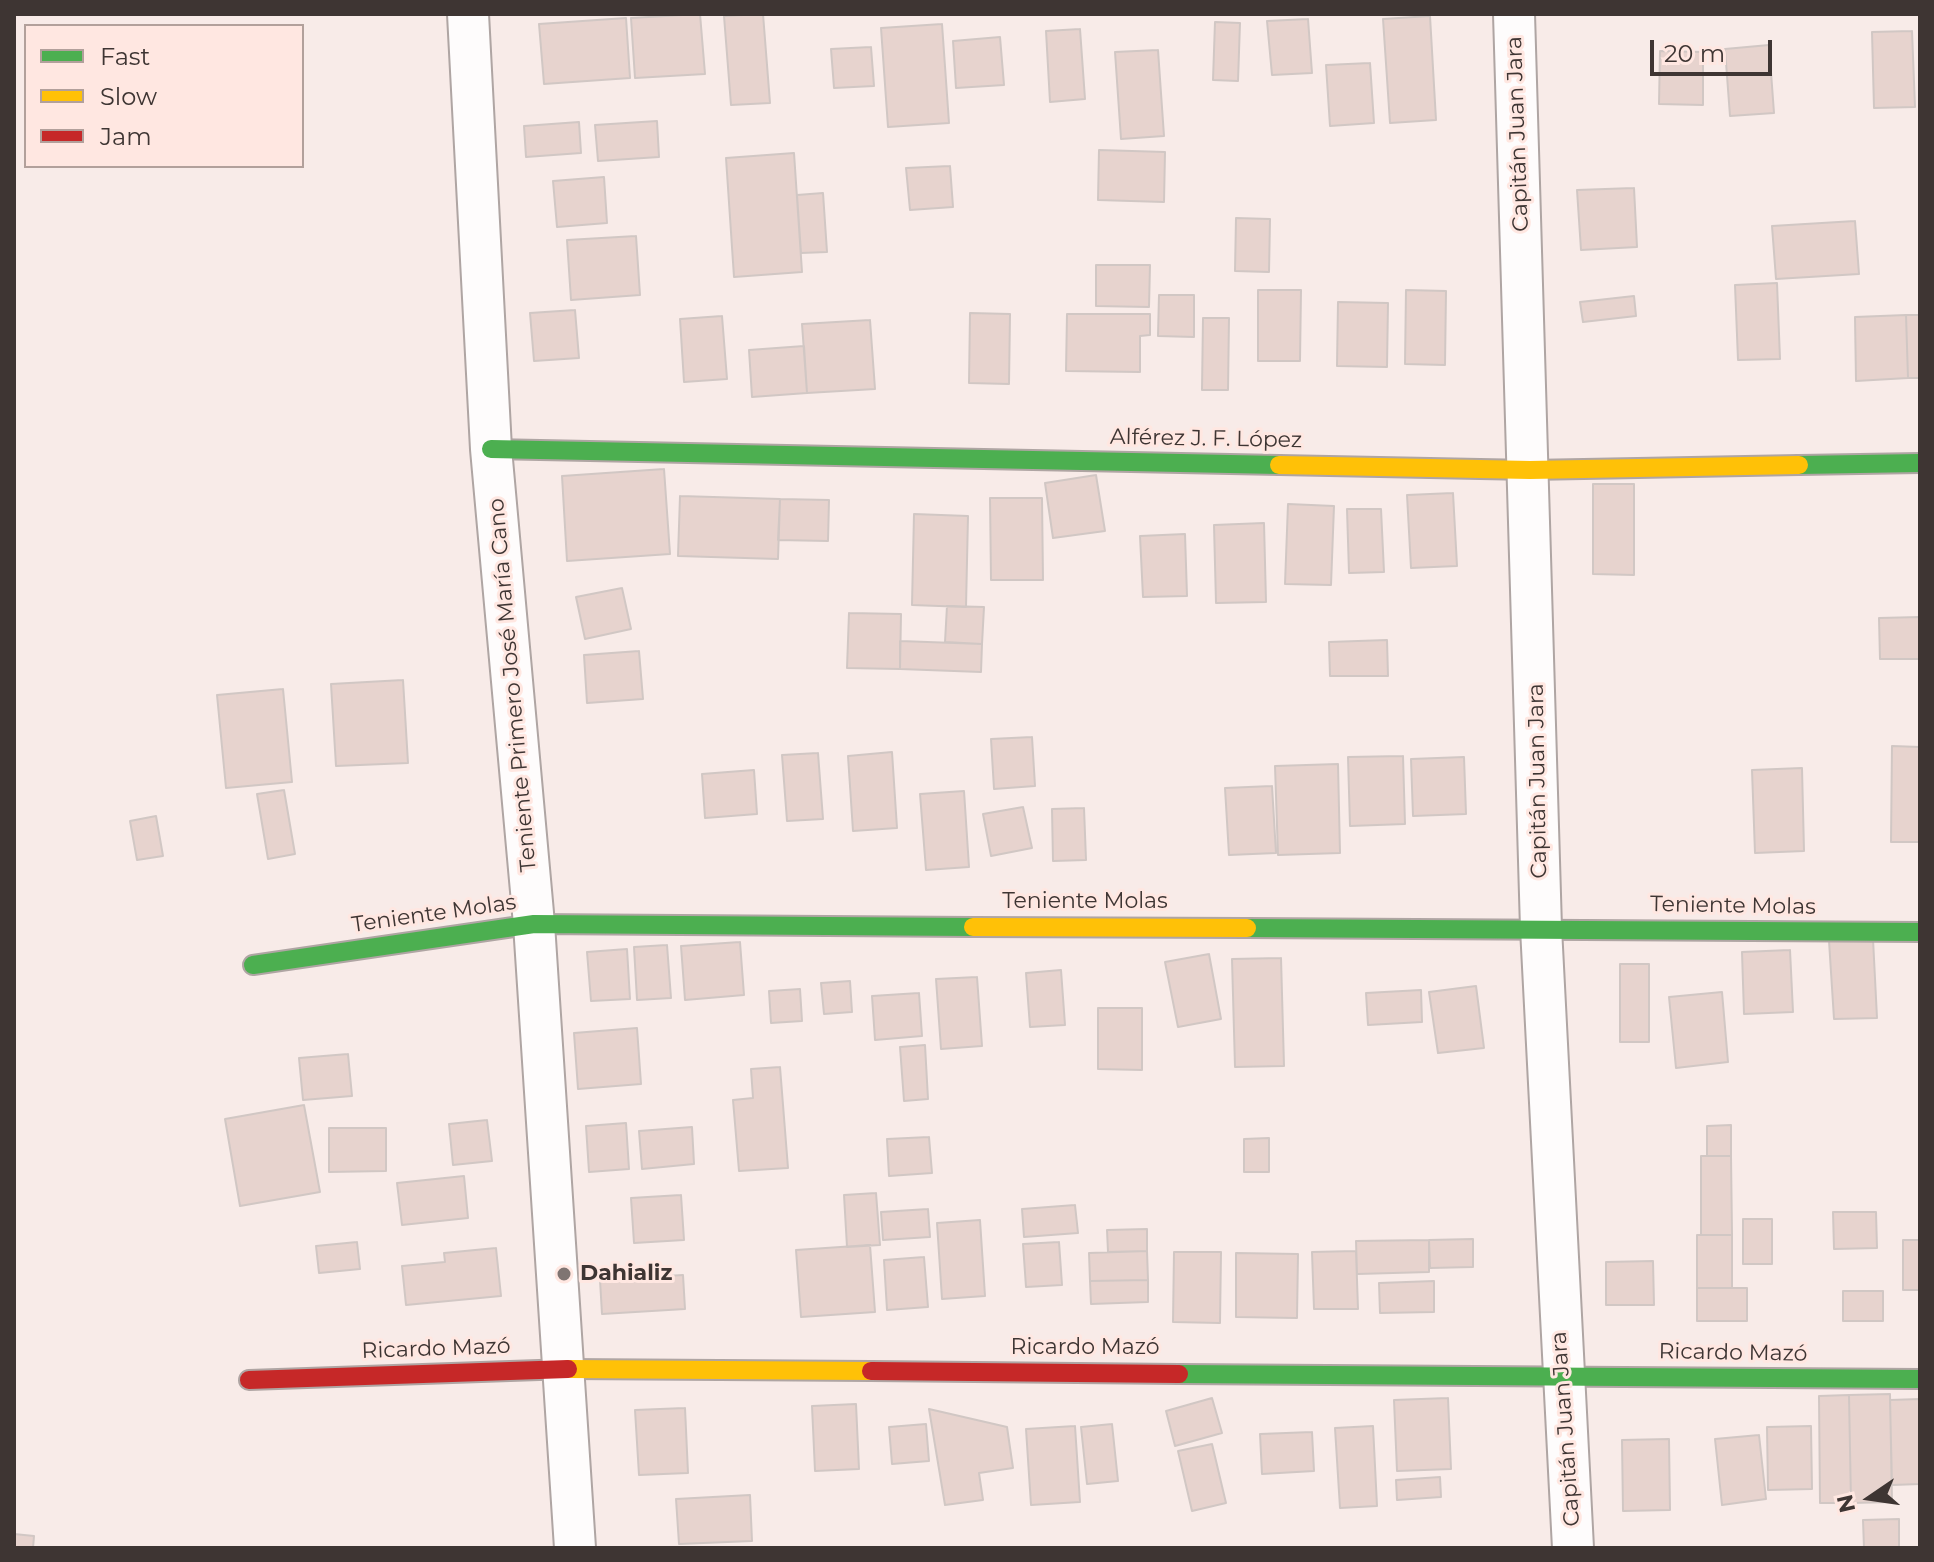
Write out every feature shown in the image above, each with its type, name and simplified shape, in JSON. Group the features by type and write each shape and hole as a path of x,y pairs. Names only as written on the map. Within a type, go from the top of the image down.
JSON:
{"street":[{"name":"Teniente Primero José María Cano","path":"468,14 491,449 534,924 575,1548"},
{"name":"Capitán Juan Jara","path":"1514,14 1530,470 1541,928 1561,1375 1573,1548"},
{"name":"Alférez J. F. López","path":"491,449 1530,470 1920,463"},
{"name":"Teniente Molas","path":"253,965 534,924 1920,932"},
{"name":"Ricardo Mazó","path":"249,1380 565,1369 1920,1379"}],"building":[{"path":"700,14 705,74 635,78 631,18"},
{"path":"763,14 770,103 731,105 724,16"},
{"path":"1430,16 1436,120 1390,123 1383,19"},
{"path":"626,18 630,78 544,84 539,24"},
{"path":"1308,19 1312,73 1272,75 1267,21"},
{"path":"1215,22 1240,23 1238,81 1213,80"},
{"path":"942,24 949,123 888,127 881,28"},
{"path":"1080,29 1085,99 1050,102 1046,31"},
{"path":"1912,31 1915,107 1874,108 1872,32"},
{"path":"1000,37 1004,85 956,88 953,41"},
{"path":"1769,45 1774,113 1730,116 1725,49"},
{"path":"871,47 874,86 834,88 831,49"},
{"path":"1158,50 1164,136 1121,139 1115,52"},
{"path":"1660,51 1703,52 1703,105 1659,104"},
{"path":"1370,63 1374,123 1330,126 1326,65"},
{"path":"657,121 659,157 598,161 595,125"},
{"path":"579,122 581,153 526,157 524,126"},
{"path":"1099,150 1165,152 1164,202 1098,200"},
{"path":"794,153 802,272 734,277 726,158"},
{"path":"950,166 953,207 910,210 906,168"},
{"path":"604,177 607,223 557,227 553,181"},
{"path":"1634,188 1637,247 1581,250 1577,190"},
{"path":"823,193 827,252 801,253 797,195"},
{"path":"1236,218 1270,219 1269,272 1235,271"},
{"path":"1855,221 1859,274 1776,279 1772,226"},
{"path":"636,236 640,295 571,300 567,240"},
{"path":"1096,265 1150,265 1149,307 1096,306"},
{"path":"1777,283 1780,359 1738,360 1735,285"},
{"path":"1258,290 1301,290 1300,361 1258,361"},
{"path":"1406,290 1446,291 1445,365 1405,364"},
{"path":"1159,295 1194,295 1194,337 1158,336"},
{"path":"1634,296 1636,316 1583,322 1580,302"},
{"path":"1338,302 1388,303 1387,367 1337,366"},
{"path":"575,310 579,358 534,361 530,313"},
{"path":"970,313 1010,314 1009,384 969,383"},
{"path":"1067,314 1150,314 1150,335 1140,336 1140,372 1066,371"},
{"path":"1906,315 1920,315 1920,378 1908,378"},
{"path":"1906,315 1908,378 1856,381 1855,317"},
{"path":"722,316 727,379 684,382 680,319"},
{"path":"1203,318 1229,318 1228,390 1202,390"},
{"path":"870,320 875,389 807,393 802,324"},
{"path":"804,346 807,393 752,397 749,350"},
{"path":"664,469 670,554 567,561 562,476"},
{"path":"1096,475 1105,531 1053,538 1045,483"},
{"path":"1593,484 1634,484 1634,575 1593,574"},
{"path":"1453,493 1457,566 1411,568 1407,495"},
{"path":"680,496 780,499 778,559 678,556"},
{"path":"990,498 1042,498 1043,580 991,580"},
{"path":"780,499 829,500 828,541 778,540"},
{"path":"1288,504 1334,506 1331,585 1285,584"},
{"path":"1347,509 1381,509 1384,572 1349,573"},
{"path":"914,514 968,516 966,607 912,605"},
{"path":"1264,523 1266,602 1216,603 1214,525"},
{"path":"1185,534 1187,596 1143,597 1140,536"},
{"path":"622,588 631,629 585,639 576,597"},
{"path":"947,606 984,607 982,644 945,642"},
{"path":"849,613 901,614 900,669 847,668"},
{"path":"1920,617 1920,659 1880,659 1879,618"},
{"path":"1387,640 1388,676 1330,676 1329,642"},
{"path":"900,641 982,644 981,672 900,669"},
{"path":"639,651 643,699 587,703 584,655"},
{"path":"403,680 408,763 336,766 331,684"},
{"path":"283,689 292,782 226,788 217,695"},
{"path":"1032,737 1035,786 994,789 991,739"},
{"path":"1892,746 1920,747 1920,842 1891,842"},
{"path":"892,752 897,828 853,831 848,756"},
{"path":"818,753 823,819 787,821 782,755"},
{"path":"1403,756 1405,824 1350,826 1348,757"},
{"path":"1464,757 1466,814 1413,816 1411,759"},
{"path":"1338,764 1340,853 1278,855 1275,766"},
{"path":"1802,768 1804,851 1755,853 1752,770"},
{"path":"754,770 757,814 705,818 702,774"},
{"path":"1272,786 1276,853 1229,855 1225,788"},
{"path":"284,790 295,854 268,859 257,794"},
{"path":"964,791 969,867 926,870 920,794"},
{"path":"1023,807 1032,848 991,856 983,814"},
{"path":"1084,808 1086,860 1053,861 1052,809"},
{"path":"156,816 163,856 137,860 130,821"},
{"path":"1873,939 1877,1018 1834,1019 1829,941"},
{"path":"740,942 744,995 685,1000 681,946"},
{"path":"667,945 671,998 637,1000 634,947"},
{"path":"627,949 630,999 591,1001 587,952"},
{"path":"1790,950 1793,1012 1744,1014 1742,952"},
{"path":"1209,954 1221,1019 1178,1027 1165,962"},
{"path":"1281,958 1284,1066 1235,1067 1232,959"},
{"path":"1620,964 1649,964 1649,1042 1620,1042"},
{"path":"1061,970 1065,1025 1030,1027 1026,973"},
{"path":"977,977 982,1046 941,1049 936,979"},
{"path":"850,981 852,1012 824,1014 821,983"},
{"path":"1476,986 1484,1048 1438,1053 1429,992"},
{"path":"800,989 802,1021 771,1023 769,991"},
{"path":"1421,990 1422,1022 1368,1025 1366,993"},
{"path":"1722,992 1728,1062 1676,1068 1669,997"},
{"path":"919,993 922,1036 875,1040 872,996"},
{"path":"1098,1008 1142,1008 1142,1070 1098,1069"},
{"path":"637,1028 641,1084 578,1089 574,1033"},
{"path":"925,1045 928,1099 904,1101 900,1047"},
{"path":"348,1054 352,1096 303,1100 299,1058"},
{"path":"780,1067 788,1168 739,1171 733,1100 753,1098 751,1069"},
{"path":"304,1105 320,1192 240,1206 225,1119"},
{"path":"487,1120 492,1161 453,1165 449,1124"},
{"path":"626,1123 629,1169 589,1172 586,1126"},
{"path":"1731,1125 1731,1156 1707,1156 1707,1126"},
{"path":"692,1127 694,1164 642,1169 639,1131"},
{"path":"329,1128 386,1128 386,1171 329,1172"},
{"path":"929,1137 932,1173 889,1176 887,1139"},
{"path":"1269,1138 1269,1172 1244,1172 1244,1139"},
{"path":"1701,1156 1731,1156 1732,1235 1701,1235"},
{"path":"464,1176 468,1218 402,1225 397,1183"},
{"path":"876,1193 880,1245 847,1247 844,1195"},
{"path":"681,1195 684,1240 634,1243 631,1198"},
{"path":"1075,1205 1078,1233 1024,1237 1022,1209"},
{"path":"928,1209 930,1237 883,1240 881,1212"},
{"path":"1833,1212 1876,1212 1877,1248 1834,1249"},
{"path":"1743,1219 1772,1219 1772,1264 1743,1264"},
{"path":"980,1220 985,1296 942,1299 937,1223"},
{"path":"1147,1229 1147,1251 1108,1252 1107,1230"},
{"path":"1697,1235 1732,1235 1732,1288 1697,1288"},
{"path":"1473,1239 1473,1267 1430,1268 1429,1240"},
{"path":"1429,1240 1429,1272 1357,1274 1356,1241"},
{"path":"1903,1240 1920,1240 1920,1290 1903,1290"},
{"path":"357,1242 360,1269 319,1273 316,1246"},
{"path":"1059,1242 1062,1285 1026,1287 1023,1244"},
{"path":"870,1245 875,1312 801,1317 796,1250"},
{"path":"496,1248 501,1296 406,1305 402,1266 445,1262 444,1253"},
{"path":"1147,1251 1148,1280 1090,1281 1089,1253"},
{"path":"1356,1251 1358,1309 1314,1309 1312,1252"},
{"path":"1174,1252 1221,1252 1220,1323 1173,1322"},
{"path":"1236,1253 1298,1254 1297,1318 1236,1317"},
{"path":"924,1257 928,1307 887,1310 884,1260"},
{"path":"1653,1261 1654,1305 1606,1305 1606,1262"},
{"path":"683,1275 685,1309 602,1314 600,1280"},
{"path":"1148,1280 1148,1302 1091,1304 1090,1281"},
{"path":"1434,1281 1434,1312 1380,1313 1379,1283"},
{"path":"1697,1288 1747,1288 1747,1321 1697,1321"},
{"path":"1843,1291 1883,1291 1883,1321 1843,1321"},
{"path":"1890,1394 1892,1502 1851,1503 1849,1395"},
{"path":"1849,1395 1851,1503 1820,1503 1819,1396"},
{"path":"1212,1398 1222,1433 1175,1446 1166,1411"},
{"path":"1448,1398 1451,1469 1397,1471 1394,1400"},
{"path":"1920,1399 1920,1484 1892,1485 1890,1400"},
{"path":"856,1404 859,1469 815,1471 812,1406"},
{"path":"685,1408 688,1473 639,1475 635,1410"},
{"path":"929,1409 1007,1427 1013,1468 979,1473 983,1500 945,1505"},
{"path":"926,1424 929,1461 892,1464 889,1427"},
{"path":"1112,1424 1118,1481 1087,1484 1081,1427"},
{"path":"1075,1426 1080,1502 1031,1505 1026,1429"},
{"path":"1373,1426 1377,1506 1340,1508 1335,1428"},
{"path":"1811,1426 1812,1489 1768,1490 1767,1427"},
{"path":"1312,1432 1314,1471 1262,1474 1260,1434"},
{"path":"1759,1435 1766,1499 1722,1505 1715,1439"},
{"path":"1669,1439 1670,1510 1623,1511 1622,1440"},
{"path":"1212,1444 1226,1503 1192,1511 1178,1451"},
{"path":"1440,1477 1441,1497 1397,1500 1396,1480"},
{"path":"750,1495 752,1541 679,1544 676,1499"},
{"path":"1899,1519 1899,1548 1864,1548 1863,1520"},
{"path":"14,1534 34,1536 33,1548 14,1548"}],"traffic: fast":[{"path":"491,449 1279,465"},
{"path":"1799,465 1920,463"},
{"path":"253,965 534,924 973,927"},
{"path":"1247,928 1920,932"},
{"path":"1179,1374 1920,1379"}],"traffic: slow":[{"path":"1279,465 1530,470 1799,465"},
{"path":"973,927 1247,928"},
{"path":"568,1369 871,1371"}],"traffic: jam":[{"path":"249,1380 568,1369"},
{"path":"871,1371 1179,1374"}],"place":[{"name":"Dahializ","path":"564,1274"}]}
